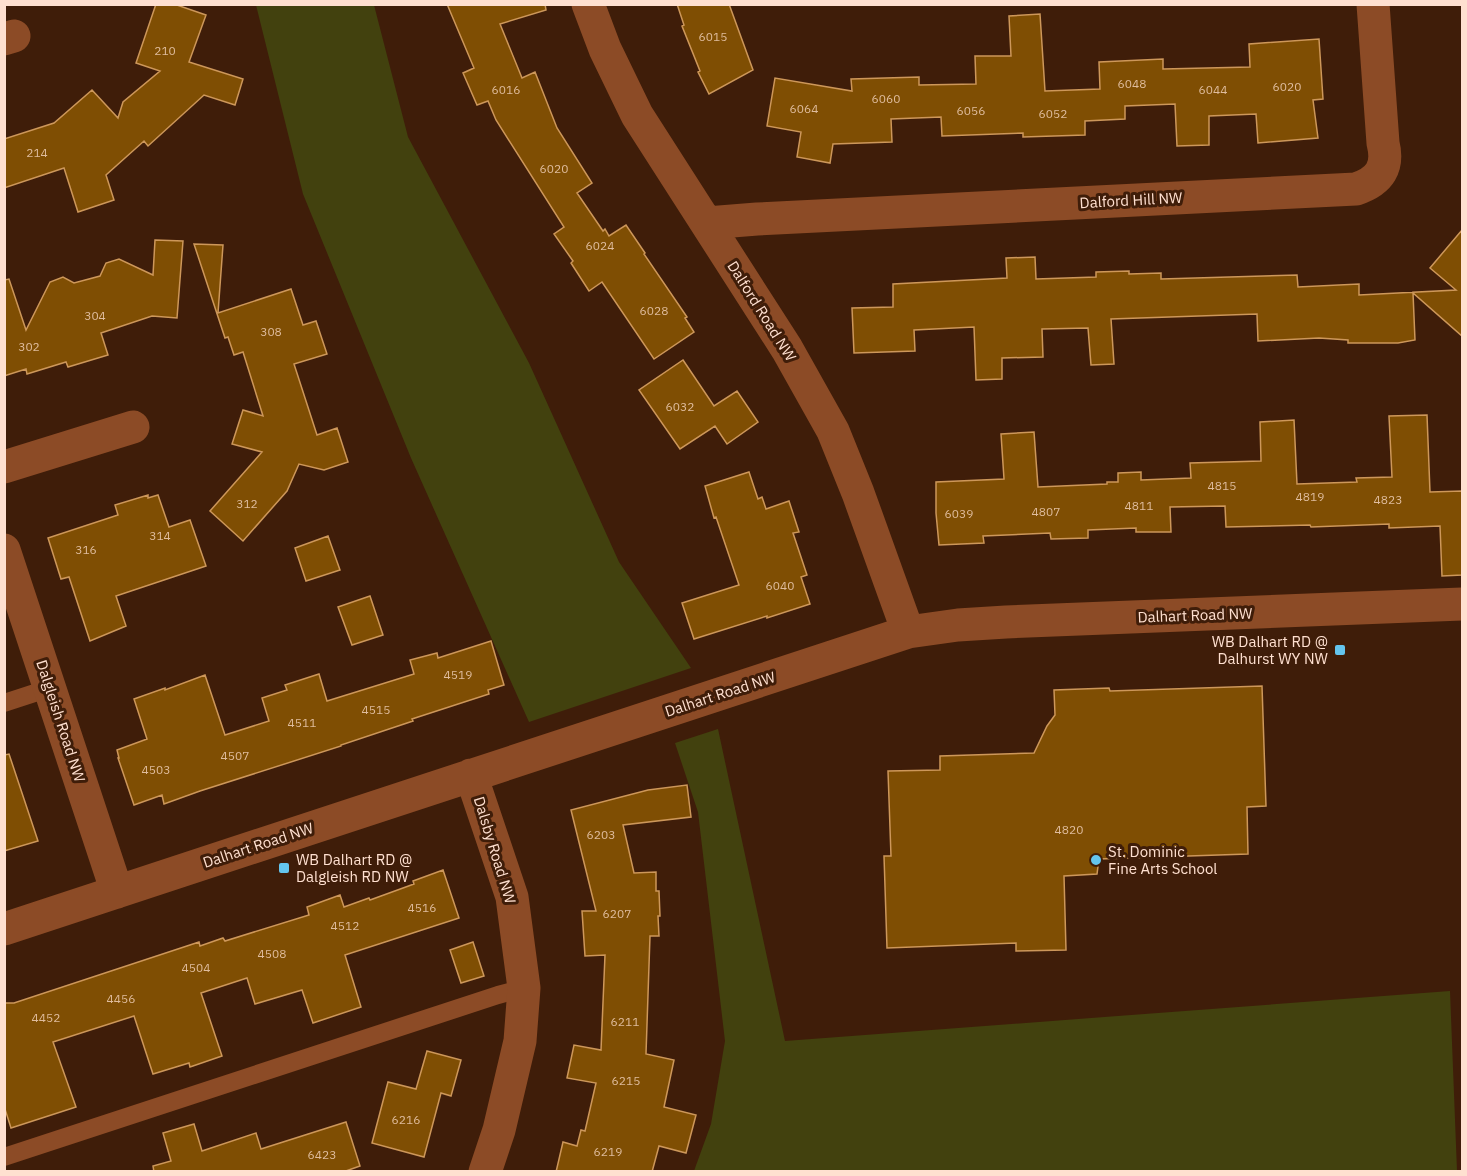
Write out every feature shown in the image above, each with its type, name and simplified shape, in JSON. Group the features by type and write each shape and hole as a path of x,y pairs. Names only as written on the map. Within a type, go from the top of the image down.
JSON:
{"street":[{"name":"Dalford Road NW","path":"588,4 605,49 637,115 787,349 833,431 908,632"},
{"name":"Dalford Hill NW","path":"707,223 1356,189 1377,178 1385,161 1373,4"},
{"path":"4,467 133,427"},
{"name":"Dalgleish Road NW","path":"4,550 117,892"},
{"name":"Dalhart Road NW","path":"4,929 908,632 994,623 1462,604"},
{"name":"Dalsby Road NW","path":"471,775 512,897 524,988 520,1041 499,1130 485,1172"}],"lane":[{"path":"4,703 50,688"},
{"path":"4,1157 524,988"}],"shaded area":[{"path":"256,5 374,5 408,137 529,363 619,562 691,668 529,722 411,458 303,194"},
{"path":"718,729 785,1041 1450,991 1457,1171 694,1171 711,1124 725,1041 698,812 675,743"}],"building":[{"path":"156,4 174,4 206,15 189,62 243,79 235,105 204,95 148,146 144,141 106,175 114,200 78,212 64,168 4,188 4,139 54,123 92,90 118,118 123,102 160,71 136,63"},
{"path":"447,4 545,4 546,10 500,24 522,78 535,72 557,128 592,183 577,193 603,231 605,229 609,236 626,225 687,317 685,318 694,332 654,359 602,282 589,291 571,263 573,261 554,234 564,227 496,120 488,101 477,105 463,73 474,68"},
{"path":"677,4 729,4 753,70 709,94 698,72 700,71 682,26 684,25"},
{"path":"1040,14 1045,91 1100,89 1099,62 1163,59 1163,69 1250,67 1249,44 1319,39 1323,99 1313,100 1318,138 1258,143 1256,114 1209,116 1209,145 1177,146 1175,104 1125,106 1125,119 1085,121 1085,135 1023,137 1023,133 942,136 941,117 891,119 892,142 833,144 830,163 797,157 801,132 767,126 775,78 852,91 851,79 919,77 919,85 976,84 975,56 1011,56 1009,16"},
{"path":"1462,230 1462,336 1413,293 1415,340 1398,343 1348,343 1348,340 1319,338 1258,341 1257,314 1111,319 1114,364 1091,365 1088,328 1042,329 1043,357 1002,358 1002,379 976,380 974,327 914,330 915,351 854,353 852,308 893,307 893,284 1007,278 1006,258 1035,257 1036,279 1096,277 1096,272 1129,271 1129,274 1161,273 1161,279 1297,275 1298,287 1359,284 1359,295 1456,290 1430,268"},
{"path":"155,240 183,241 177,318 152,316 101,333 108,355 68,367 66,362 27,374 26,369 4,376 4,280 9,279 26,330 50,282 63,277 74,283 100,276 106,263 119,259 153,275"},
{"path":"194,244 223,245 218,313 291,289 303,325 316,321 327,354 294,364 317,435 337,428 348,462 324,470 299,464 287,491 243,541 210,511 262,452 232,444 243,410 263,416 243,352 234,355 228,337 225,338"},
{"path":"683,360 714,406 737,391 758,422 727,444 715,426 680,449 639,390"},
{"path":"1427,415 1430,492 1462,491 1462,575 1442,576 1440,526 1389,528 1389,524 1226,527 1225,506 1170,507 1171,532 1136,532 1136,528 1088,530 1088,538 1051,539 1050,533 983,536 984,543 939,545 936,482 1004,479 1001,434 1034,432 1038,487 1107,484 1107,482 1118,482 1118,473 1141,472 1141,480 1191,478 1190,463 1261,461 1260,422 1294,420 1297,484 1357,482 1356,478 1392,477 1389,416"},
{"path":"749,472 758,499 762,497 766,509 789,501 799,532 793,533 807,575 801,577 810,604 694,639 682,603 739,585 716,517 714,518 705,486"},
{"path":"148,495 148,498 158,495 169,527 190,520 206,566 116,596 126,626 90,641 69,577 61,579 48,538 118,515 115,505"},
{"path":"328,536 340,570 306,581 295,548"},
{"path":"370,596 383,635 352,645 338,607"},
{"path":"491,641 504,685 488,690 489,694 412,719 413,721 341,746 164,804 162,795 134,805 117,750 147,739 134,699 205,675 225,735 269,721 262,698 287,690 285,685 319,674 327,701 414,674 410,660 437,653 438,658"},
{"path":"1262,686 1266,806 1247,807 1248,854 1099,859 1097,874 1064,876 1066,950 1016,951 1016,943 887,948 884,856 891,856 888,771 940,770 940,756 1034,753 1055,715 1054,690 1109,688 1110,691"},
{"path":"9,754 38,841 4,851 4,755"},
{"path":"687,785 691,817 623,825 634,873 656,872 656,891 659,891 659,936 650,936 646,1054 674,1060 664,1107 696,1115 686,1153 659,1146 652,1172 556,1172 563,1142 577,1146 581,1130 585,1131 596,1083 567,1078 574,1045 601,1050 605,955 585,956 582,911 596,911 571,810 648,790"},
{"path":"443,870 459,918 345,955 361,1007 313,1023 302,990 255,1004 247,978 201,993 222,1056 190,1067 189,1063 153,1074 134,1016 53,1042 76,1107 11,1128 4,1106 4,1003 14,1003 199,942 200,946 223,938 225,941 309,915 307,907 340,895 344,907 369,898 370,900 414,884 413,881"},
{"path":"473,942 484,976 461,983 450,950"},
{"path":"427,1051 461,1060 451,1096 441,1093 424,1157 372,1143 388,1082 416,1089"},
{"path":"346,1122 360,1166 343,1172 154,1172 153,1166 171,1161 163,1133 194,1124 202,1151 256,1133 261,1149"}],"place":[{"name":"WB Dalhart RD @ Dalhurst WY NW","path":"1340,650"},
{"name":"St. Dominic Fine Arts School","path":"1096,860"},
{"name":"WB Dalhart RD @ Dalgleish RD NW","path":"284,868"}]}
